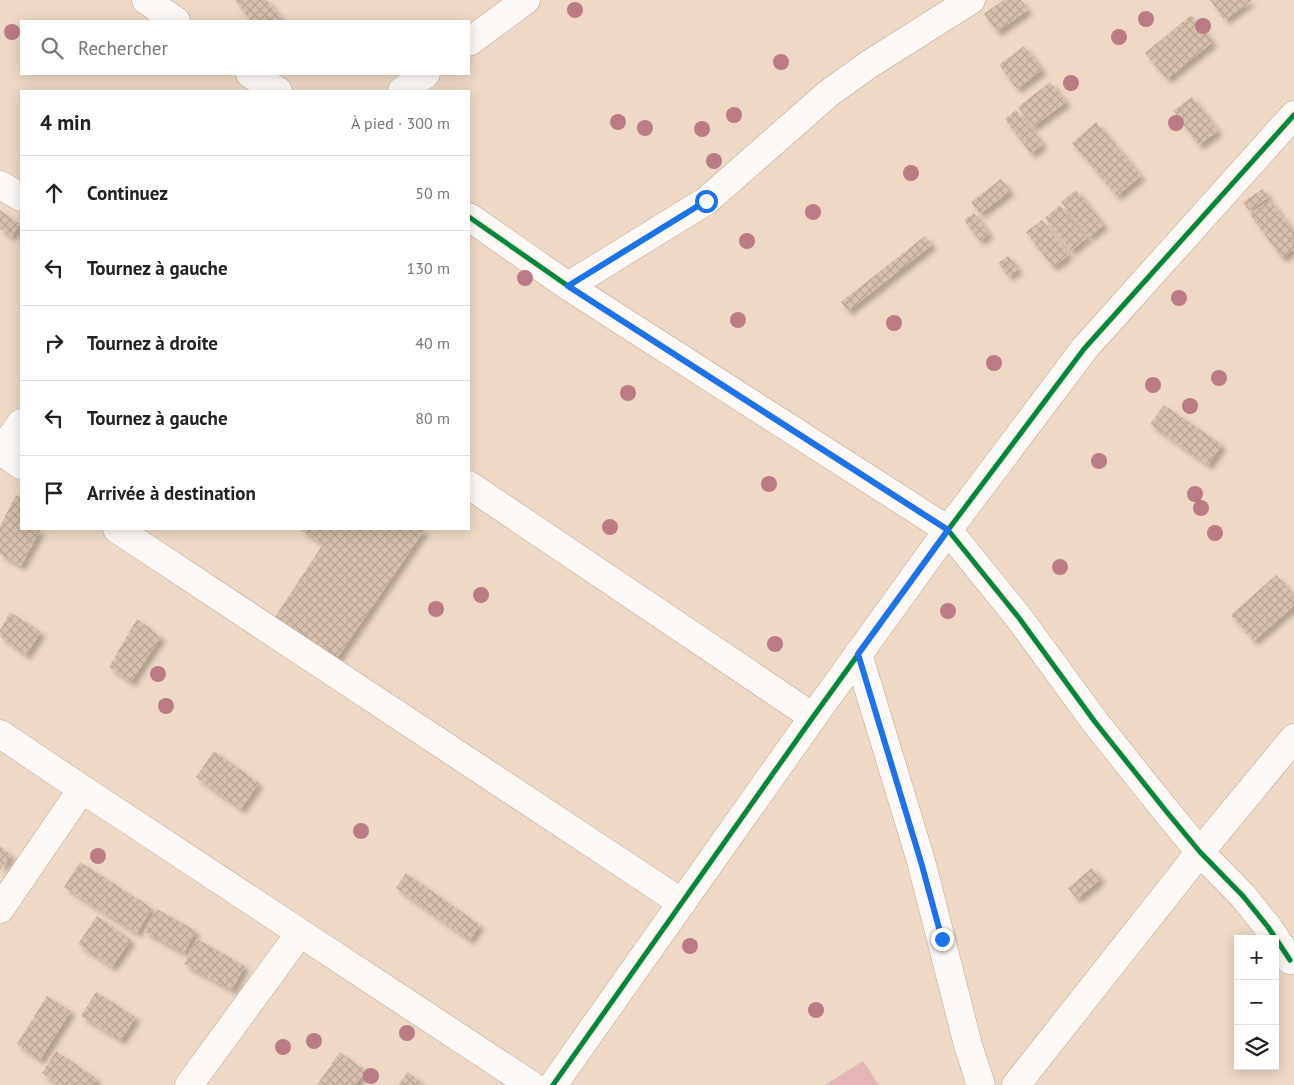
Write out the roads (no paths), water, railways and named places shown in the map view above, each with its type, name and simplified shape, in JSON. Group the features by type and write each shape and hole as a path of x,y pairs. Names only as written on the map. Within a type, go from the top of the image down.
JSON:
{"street":[{"path":"146,0 175,20"},
{"path":"470,41 526,0"},
{"path":"568,286 706,201 829,93 868,65 971,0"},
{"path":"403,90 425,75"},
{"path":"553,1085 858,654 948,530 1084,349 1294,115"},
{"path":"0,185 20,195"},
{"path":"470,218 568,286 948,530 1019,618 1096,722 1200,852 1243,896 1268,927 1290,960"},
{"path":"6,455 20,425"},
{"path":"470,486 813,717"},
{"path":"119,530 682,903"},
{"path":"858,654 921,862 968,1045 981,1085"},
{"path":"0,734 531,1085"},
{"path":"1016,1085 1200,852 1294,738"},
{"path":"0,909 82,790"},
{"path":"189,1085 300,933"}]}
